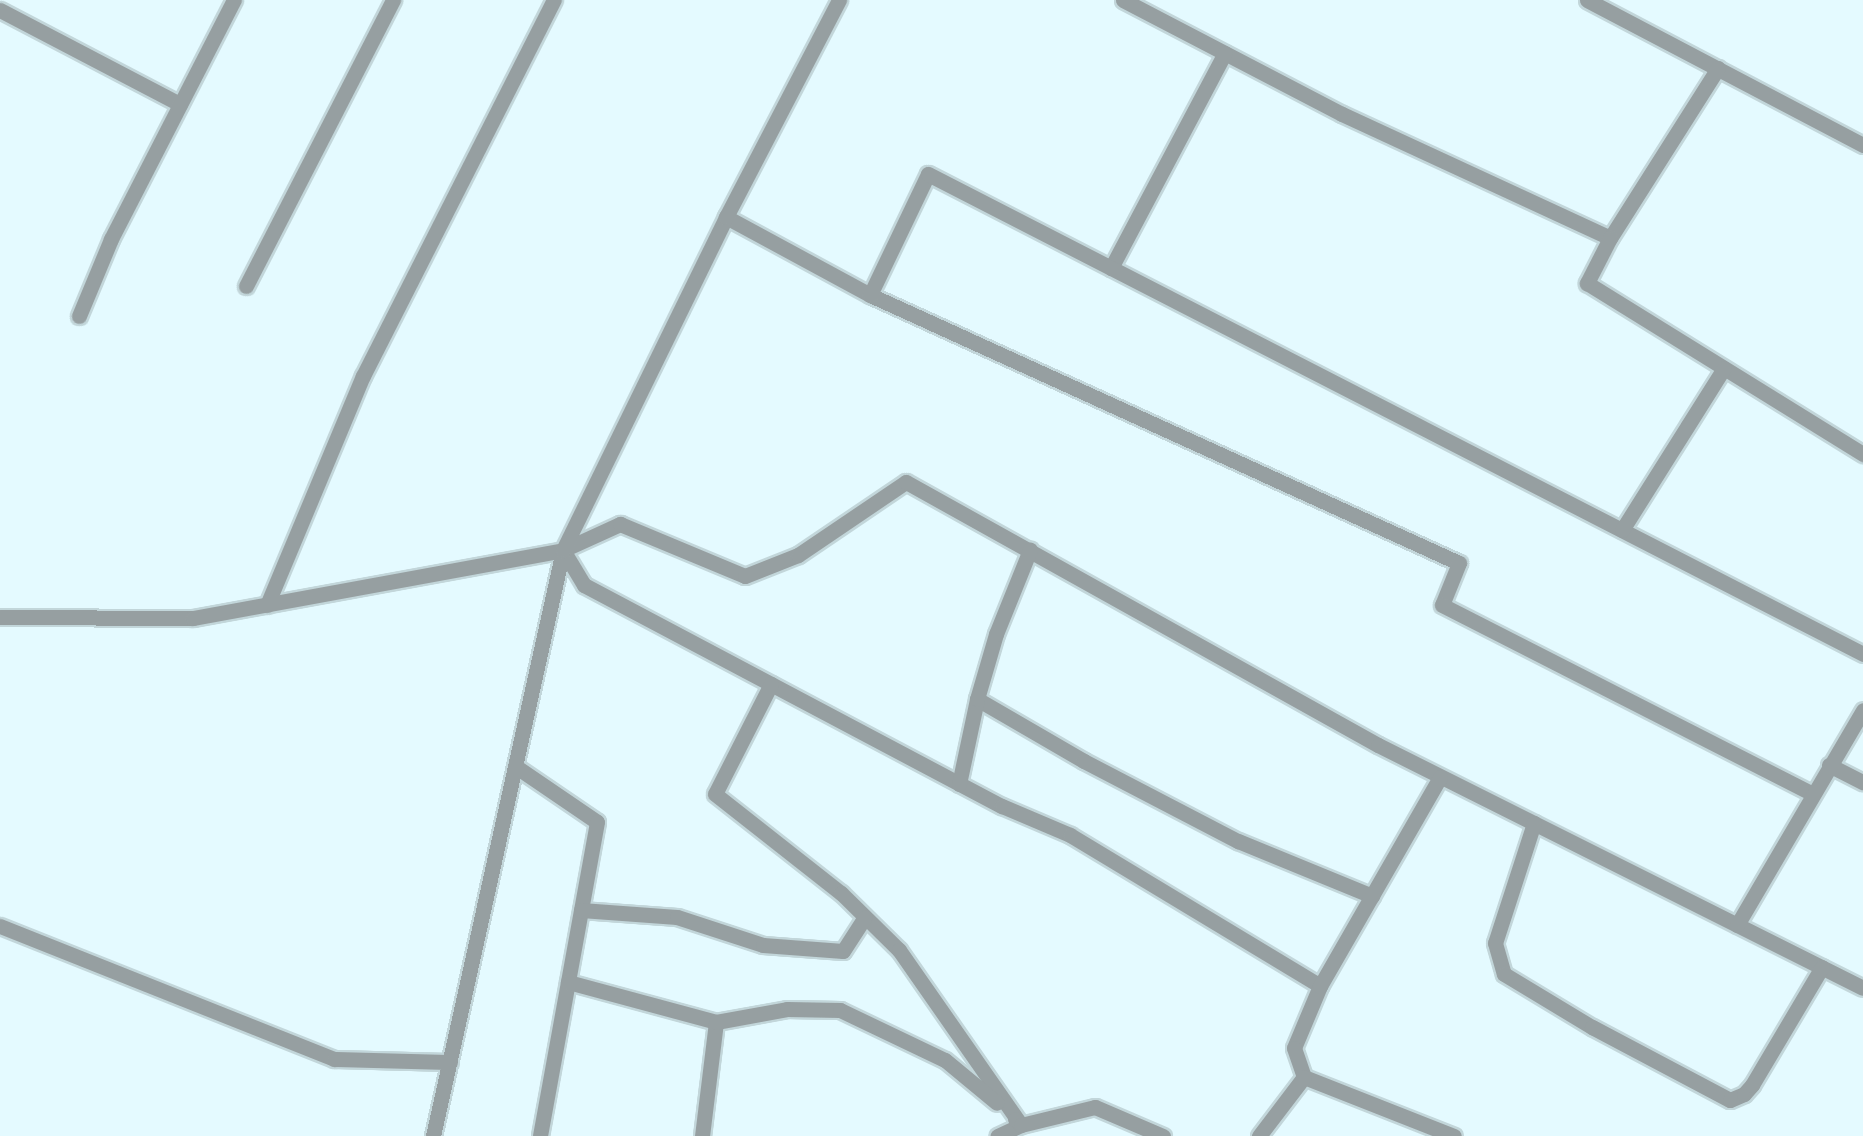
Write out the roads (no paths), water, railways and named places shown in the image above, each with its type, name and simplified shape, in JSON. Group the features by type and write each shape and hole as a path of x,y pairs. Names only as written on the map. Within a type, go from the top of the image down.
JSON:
{"street":[{"path":"79,316 111,239 234,0"},
{"path":"246,286 393,0"},
{"path":"267,605 363,376 554,0"},
{"path":"433,1136 563,550 726,217 838,0"},
{"path":"1123,0 1342,114 1610,238"},
{"path":"1587,0 1863,145"},
{"path":"0,10 180,104"},
{"path":"1111,268 1225,53"},
{"path":"1718,68 1610,238 1587,283 1863,454"},
{"path":"870,295 928,174 1863,654"},
{"path":"726,217 870,295 1460,563 1442,605 1811,794"},
{"path":"1622,530 1724,368"},
{"path":"0,616 193,618 563,550 620,524 745,576 798,555 906,482 1440,777 1863,988"},
{"path":"563,550 584,585 959,784 1070,835 1320,986"},
{"path":"959,784 977,699 996,634 1030,550"},
{"path":"771,684 715,794 842,893 899,950 1022,1125"},
{"path":"977,699 1084,761 1238,841 1372,896"},
{"path":"1737,925 1811,794 1863,710"},
{"path":"1829,765 1863,782"},
{"path":"515,766 597,822 540,1136"},
{"path":"1440,777 1320,986 1294,1048 1304,1077 1454,1136"},
{"path":"1533,823 1495,943 1504,974 1592,1027 1730,1100 1744,1094 1752,1085 1822,967"},
{"path":"581,910 677,917 763,945 843,951 865,917"},
{"path":"0,926 334,1059 450,1062"},
{"path":"568,982 716,1022 787,1009 840,1011 945,1060 1022,1125"},
{"path":"702,1136 716,1022"},
{"path":"1259,1136 1304,1077"},
{"path":"997,1136 1022,1125 1095,1107 1163,1136"}]}
